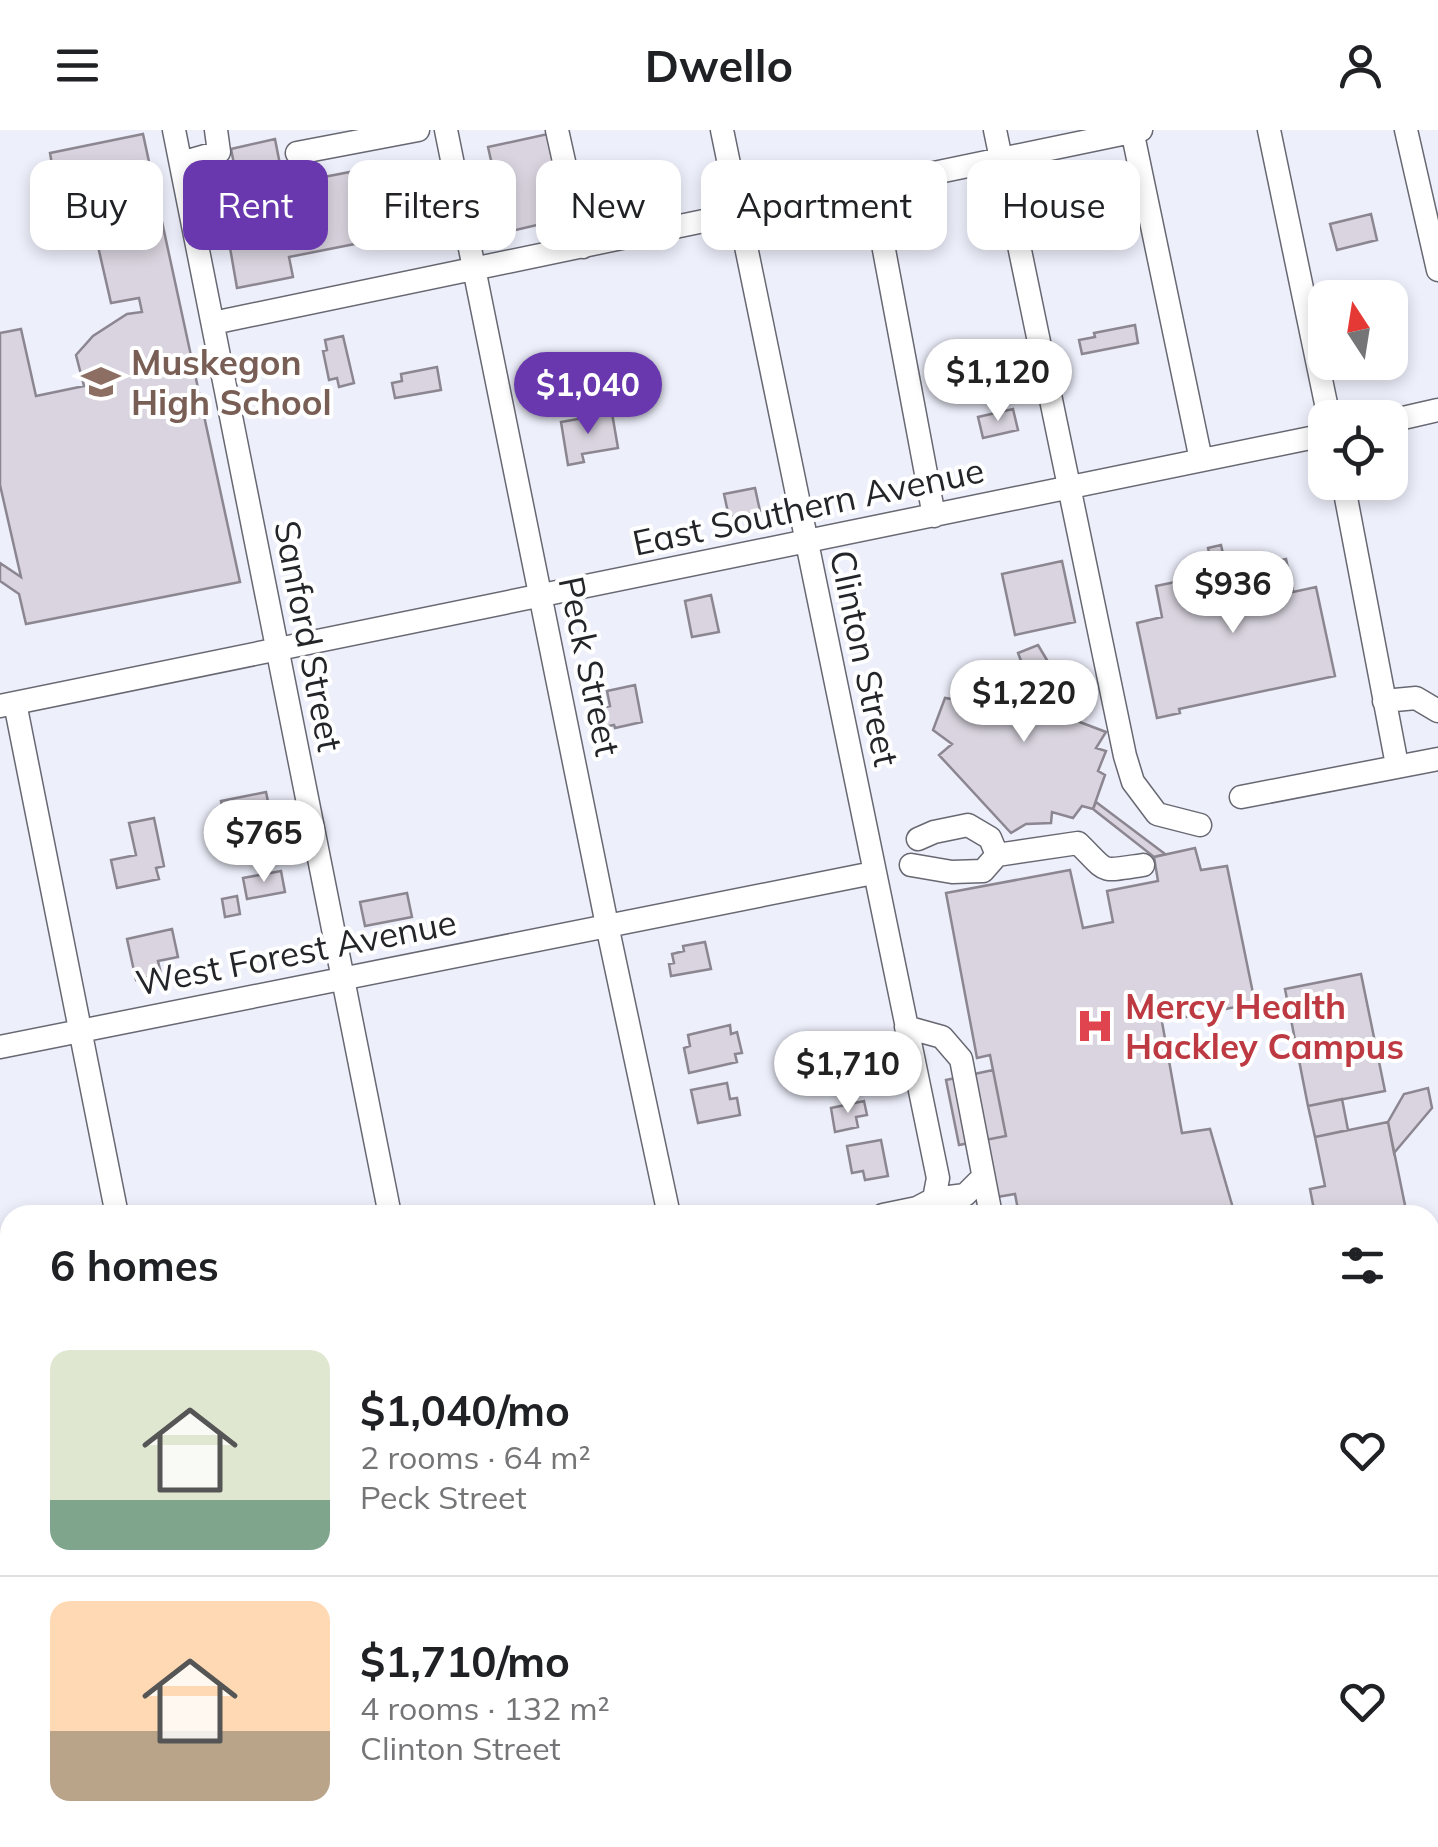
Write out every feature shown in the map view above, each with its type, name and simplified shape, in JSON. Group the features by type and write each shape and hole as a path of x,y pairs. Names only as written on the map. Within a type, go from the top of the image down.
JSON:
{"street":[{"name":"Sanford Street","path":"174,130 388,1205"},
{"path":"180,162 220,152 216,130"},
{"path":"296,153 418,130"},
{"name":"Peck Street","path":"446,130 606,925 668,1205"},
{"path":"558,130 564,160"},
{"name":"Clinton Street","path":"722,130 728,160"},
{"path":"995,130 1133,782 1157,814 1200,825"},
{"path":"1269,130 1325,400"},
{"path":"1406,130 1438,270"},
{"path":"947,170 1136,131 1201,460"},
{"path":"213,323 565,250"},
{"name":"Clinton Street","path":"745,250 938,1178 934,1199"},
{"path":"884,250 934,516"},
{"path":"1408,417 1438,410"},
{"name":"East Southern Avenue","path":"7,704 1308,438"},
{"path":"1345,500 1397,765"},
{"path":"1384,701 1416,698 1438,711"},
{"path":"7,704 82,1030 115,1205"},
{"path":"1242,796 1438,759"},
{"path":"918,839 968,826 990,838 997,855"},
{"path":"910,865 952,872 983,871 997,855 1078,843 1095,864 1109,870 1143,865"},
{"name":"West Forest Avenue","path":"0,1046 874,873"},
{"path":"906,1027 942,1037 960,1058 988,1205"},
{"path":"923,1205 934,1199 966,1195 983,1177"}],"building":[{"path":"143,134 149,160 51,160 50,153"},
{"path":"548,134 554,160 536,160 536,225 516,230 516,160 491,160 488,147"},
{"path":"275,139 279,160 233,160 231,149"},
{"path":"348,172 348,245 328,249 328,176"},
{"path":"1371,214 1377,240 1337,250 1330,224"},
{"path":"163,226 240,582 26,624 19,594 0,581 0,563 21,577 0,485 0,333 21,329 36,396 84,386 76,355 93,336 127,314 142,312 139,298 111,303 99,250 163,250"},
{"path":"230,250 324,250 289,257 293,277 237,288"},
{"path":"1135,325 1138,343 1082,354 1079,340"},
{"path":"343,336 354,383 339,387 337,378 329,380 323,351 327,350 325,340"},
{"path":"437,367 441,390 395,398 392,383 402,381 401,374"},
{"path":"1013,409 1018,430 983,438 978,417"},
{"path":"612,413 618,448 582,454 584,462 568,465 561,422"},
{"path":"755,488 760,511 729,517 724,494"},
{"path":"1221,545 1227,571 1286,559 1293,592 1316,587 1335,676 1179,709 1180,713 1157,718 1137,623 1162,617 1156,586 1214,574 1208,548"},
{"path":"1062,561 1075,622 1015,635 1002,574"},
{"path":"711,595 719,632 692,637 685,601"},
{"path":"1038,645 1057,677 1068,674 1075,691 1087,703 1077,721 1106,732 1096,748 1106,751 1098,771 1105,775 1093,809 1082,806 1073,818 1052,812 1051,823 1026,824 1011,833 939,755 952,744 933,730 945,698 971,702 968,685 1026,674 1018,653"},
{"path":"635,685 642,722 604,727 601,708 610,706 607,691"},
{"path":"266,792 271,816 226,825 221,801"},
{"path":"1096,802 1165,854 1154,857 1093,809"},
{"path":"154,818 164,866 156,868 159,879 117,888 111,860 136,855 129,823"},
{"path":"1195,848 1201,870 1227,866 1255,1003 1162,1022 1182,1133 1210,1129 1232,1205 1017,1205 1015,1194 997,1197 985,1140 1006,1136 990,1055 977,1058 946,893 1070,870 1083,928 1113,922 1107,891 1158,881 1154,857"},
{"path":"281,871 285,892 247,899 243,878"},
{"path":"407,893 412,917 365,926 360,902"},
{"path":"237,896 240,914 225,917 222,899"},
{"path":"172,929 178,957 158,961 161,974 136,980 127,939"},
{"path":"705,942 711,969 671,976 672,954 684,951 683,946"},
{"path":"1361,974 1385,1091 1308,1106 1285,989"},
{"path":"730,1025 731,1034 737,1032 742,1053 735,1054 737,1062 689,1073 684,1048 690,1046 688,1035"},
{"path":"993,1070 1006,1136 959,1145 946,1080"},
{"path":"727,1083 730,1099 737,1098 740,1115 698,1123 691,1090"},
{"path":"1428,1088 1432,1108 1394,1153 1388,1122 1404,1094"},
{"path":"1342,1099 1348,1130 1315,1137 1308,1106"},
{"path":"864,1101 867,1115 856,1117 858,1127 835,1132 831,1108"},
{"path":"1388,1122 1405,1205 1313,1205 1310,1189 1325,1186 1315,1137"},
{"path":"881,1140 888,1176 865,1180 863,1171 852,1173 847,1146"}],"place":[{"name":"Muskegon High School","path":"101,382"},
{"name":"Mercy Health Hackley Campus","path":"1095,1026"}]}
